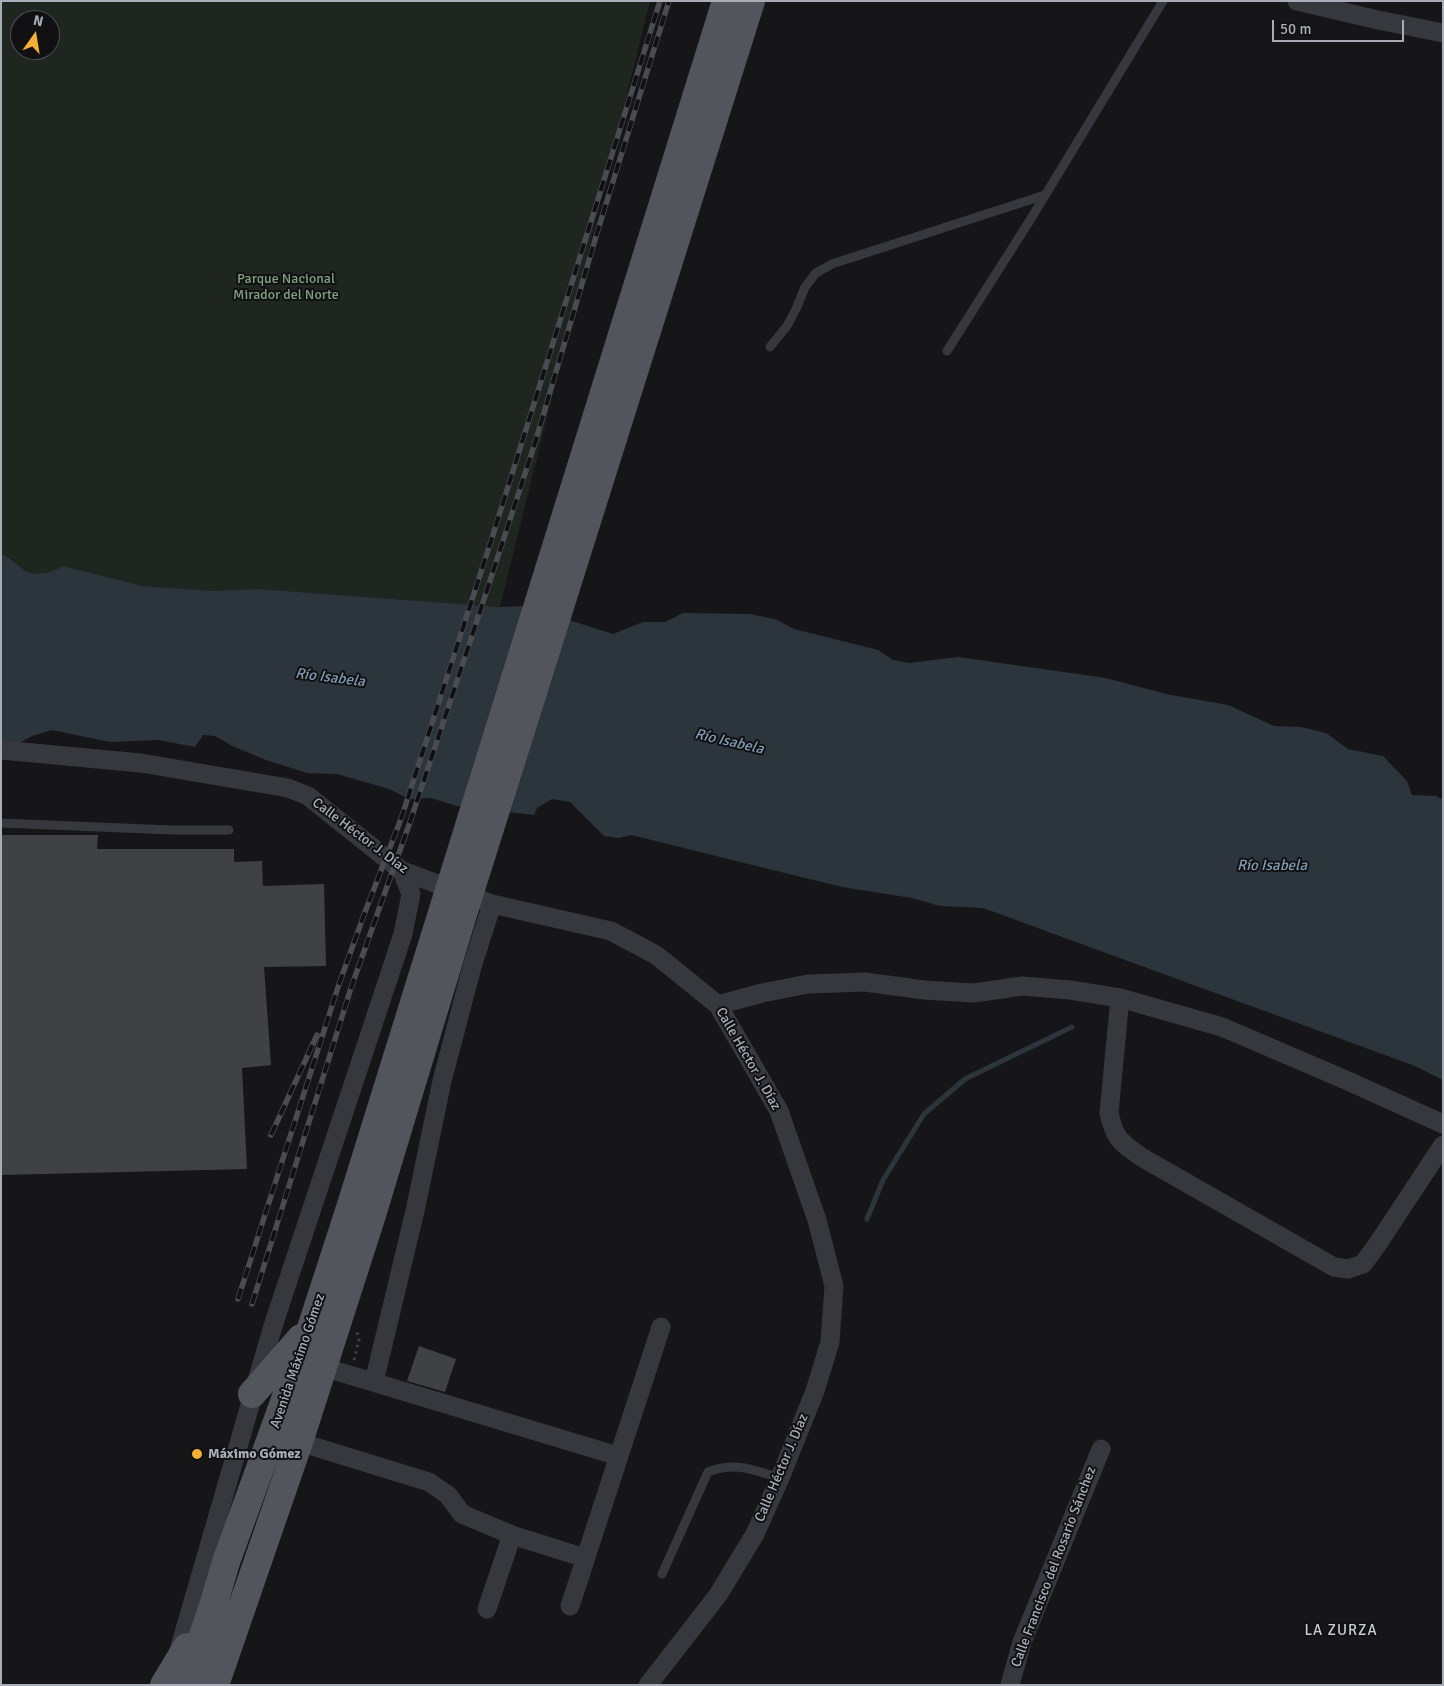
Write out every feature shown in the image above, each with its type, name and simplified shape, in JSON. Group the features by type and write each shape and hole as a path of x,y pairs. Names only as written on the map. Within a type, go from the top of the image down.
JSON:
{"main road":[{"path":"361,1211 726,1"},
{"path":"361,1211 473,883 751,1"},
{"name":"Avenida Máximo Gómez","path":"175,1678 213,1606 226,1562 312,1325 361,1211"},
{"name":"Avenida Máximo Gómez","path":"216,1685 323,1367 361,1211"},
{"path":"252,1394 312,1325"}],"street":[{"path":"1296,1 1443,33"},
{"name":"Calle Héctor J. Díaz","path":"1,750 140,763 288,788 308,796 402,871 492,904 611,931 656,955 718,1005 779,1111 817,1220 834,1286 830,1342 814,1391 780,1478 755,1534 718,1595 648,1685"},
{"path":"175,1678 252,1394 403,934 411,894 402,871"},
{"path":"374,1382 415,1211 442,1081 472,967 492,904"},
{"path":"718,1005 762,993 808,984 865,982 924,990 974,993 1022,986 1070,990 1120,998 1222,1027 1356,1084 1443,1124"},
{"path":"1120,998 1109,1113 1113,1130 1123,1144 1143,1158 1334,1267 1348,1269 1362,1264 1377,1245 1443,1145"},
{"path":"570,1606 661,1327"},
{"path":"323,1367 618,1456"},
{"path":"299,1442 429,1482 448,1495 462,1514 512,1535 585,1558"},
{"name":"Calle Francisco del Rosario Sánchez","path":"1010,1685 1026,1633 1101,1449"},
{"path":"487,1609 512,1535"}],"lane":[{"path":"947,352 1163,1"},
{"path":"770,347 787,326 797,307 804,287 816,273 832,264 1045,195"},
{"path":"1,823 172,830 229,830"},
{"path":"662,1574 708,1472 721,1467 738,1466 780,1478"}],"green space":[{"name":"Parque Nacional Mirador del Norte","path":"1,1 650,1 500,607 259,589 213,591 143,586 63,566 50,572 36,574 27,572 1,554"}],"water":[{"name":"Río Isabela","path":"1,554 27,572 36,574 50,572 63,566 143,586 213,591 259,589 500,607 524,606 613,634 643,622 665,622 683,613 749,614 775,619 794,629 878,650 893,660 909,663 958,657 1106,678 1166,694 1228,705 1274,726 1301,727 1326,733 1348,749 1383,756 1407,781 1412,795 1436,796 1443,800 1443,1080 1415,1066 983,908 940,906 912,898 842,887 631,835 619,838 604,836 570,802 552,799 537,808 534,815 457,806 431,798 410,799 389,789 337,774 307,773 266,760 232,746 215,736 203,735 195,747 159,740 110,742 52,730 32,736 12,747 1,744"}],"building":[{"path":"1,835 98,835 97,849 234,849 234,862 262,861 263,886 324,884 326,966 264,967 271,1065 242,1068 247,1169 1,1175"},
{"path":"419,1346 456,1359 445,1392 407,1381"}],"waterway":[{"path":"867,1219 883,1180 924,1114 965,1079 1072,1027"}],"railway":[{"path":"238,1299 339,984 401,819 492,538 660,1"},
{"path":"252,1304 351,988 410,822 535,443 597,233 669,1"},
{"path":"271,1135 317,1035"}],"place":[{"name":"Máximo Gómez","path":"197,1454"}],"district":[{"name":"LA ZURZA","path":"1341,1631"}]}
